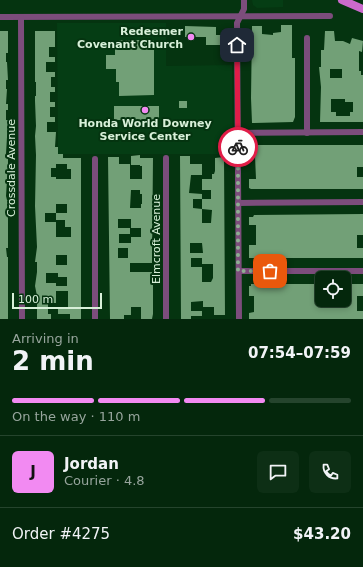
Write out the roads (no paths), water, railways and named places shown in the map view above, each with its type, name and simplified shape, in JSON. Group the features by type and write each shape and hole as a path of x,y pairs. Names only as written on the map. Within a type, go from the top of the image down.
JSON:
{"main road":[{"path":"345,2 363,9"}],"street":[{"path":"239,319 237,23 244,9 244,0"},
{"path":"1,17 330,16"},
{"name":"Crossdale Avenue","path":"21,17 22,319"},
{"path":"307,38 307,133"},
{"path":"238,133 363,132"},
{"name":"Elmcroft Avenue","path":"166,158 166,319"},
{"path":"94,159 95,319"},
{"path":"238,202 363,202"},
{"path":"238,271 363,271"}],"place":[{"name":"Redeemer Covenant Church","path":"191,37"},
{"name":"Honda World Downey Service Center","path":"145,110"}]}
